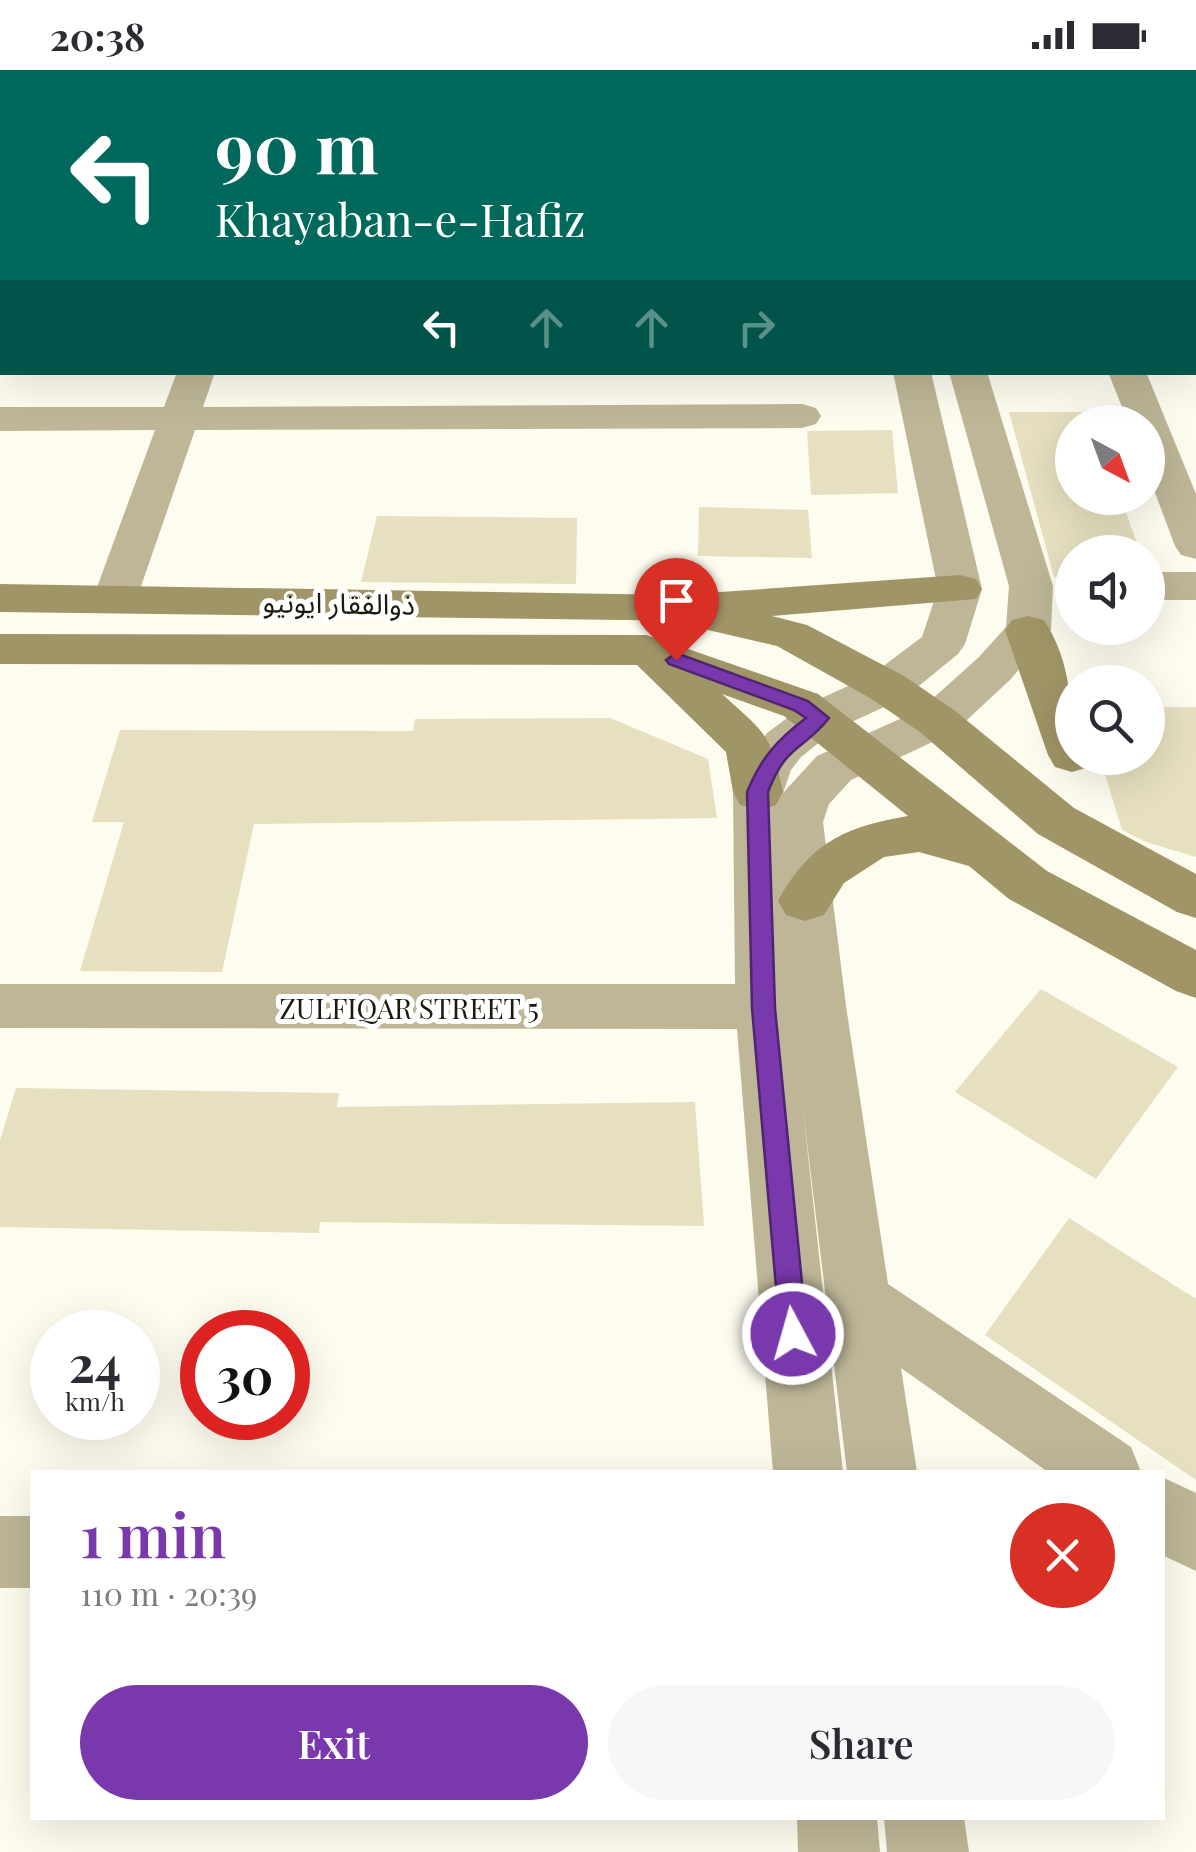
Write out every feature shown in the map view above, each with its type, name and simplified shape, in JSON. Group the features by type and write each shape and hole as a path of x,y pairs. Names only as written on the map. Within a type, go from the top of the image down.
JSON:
{"street":[{"path":"114,598 195,375"},
{"path":"758,792 768,764 784,745 819,718 887,686 942,644 960,589 913,375"},
{"path":"969,375 1044,601 1056,665"},
{"path":"1128,375 1140,405"},
{"path":"0,419 802,416"},
{"path":"1165,468 1196,546"},
{"path":"1165,586 1196,586"},
{"path":"678,609 960,589"},
{"name":"ذوالفقار ایونیو","path":"0,598 678,609"},
{"path":"783,904 806,797 834,768 937,721 995,668 1044,601"},
{"path":"678,609 791,635 887,686 937,721 1056,820 1196,898"},
{"name":"ذوالفقار ایونیو","path":"0,649 646,650 784,699 819,718 1028,886 1196,976"},
{"path":"646,650 749,746 783,904 808,1470"},
{"path":"1080,775 1105,848"},
{"path":"783,904 826,869 870,841 920,833 986,852"},
{"name":"ZULFIQAR STREET 5","path":"0,1006 790,1007"},
{"path":"790,1007 858,1300 882,1470"},
{"path":"858,1300 1103,1470"},
{"path":"1165,1514 1196,1535"},
{"path":"0,1552 30,1552"},
{"path":"837,1820 840,1852"},
{"path":"924,1820 928,1852"}],"building":[{"path":"1009,412 1055,412 1055,515 1127,515 1134,535 1055,535 1054,577"},
{"path":"892,430 898,493 811,495 807,431"},
{"path":"699,507 808,510 812,558 698,556"},
{"path":"377,516 577,518 576,584 361,582"},
{"path":"1165,707 1196,707 1196,857 1146,842 1122,830 1105,775 1165,775"},
{"path":"610,718 708,759 717,818 254,824 222,972 80,971 124,822 92,822 120,730 413,731 415,719"},
{"path":"1041,989 1178,1067 1096,1179 955,1092"},
{"path":"16,1088 339,1093 337,1107 695,1102 704,1226 320,1222 319,1233 0,1227 0,1140"},
{"path":"1069,1218 1196,1299 1196,1480 985,1335"}],"route":[{"path":"676,660 801,706 819,718 784,745 768,764 758,792 764,1008 793,1334"}]}
